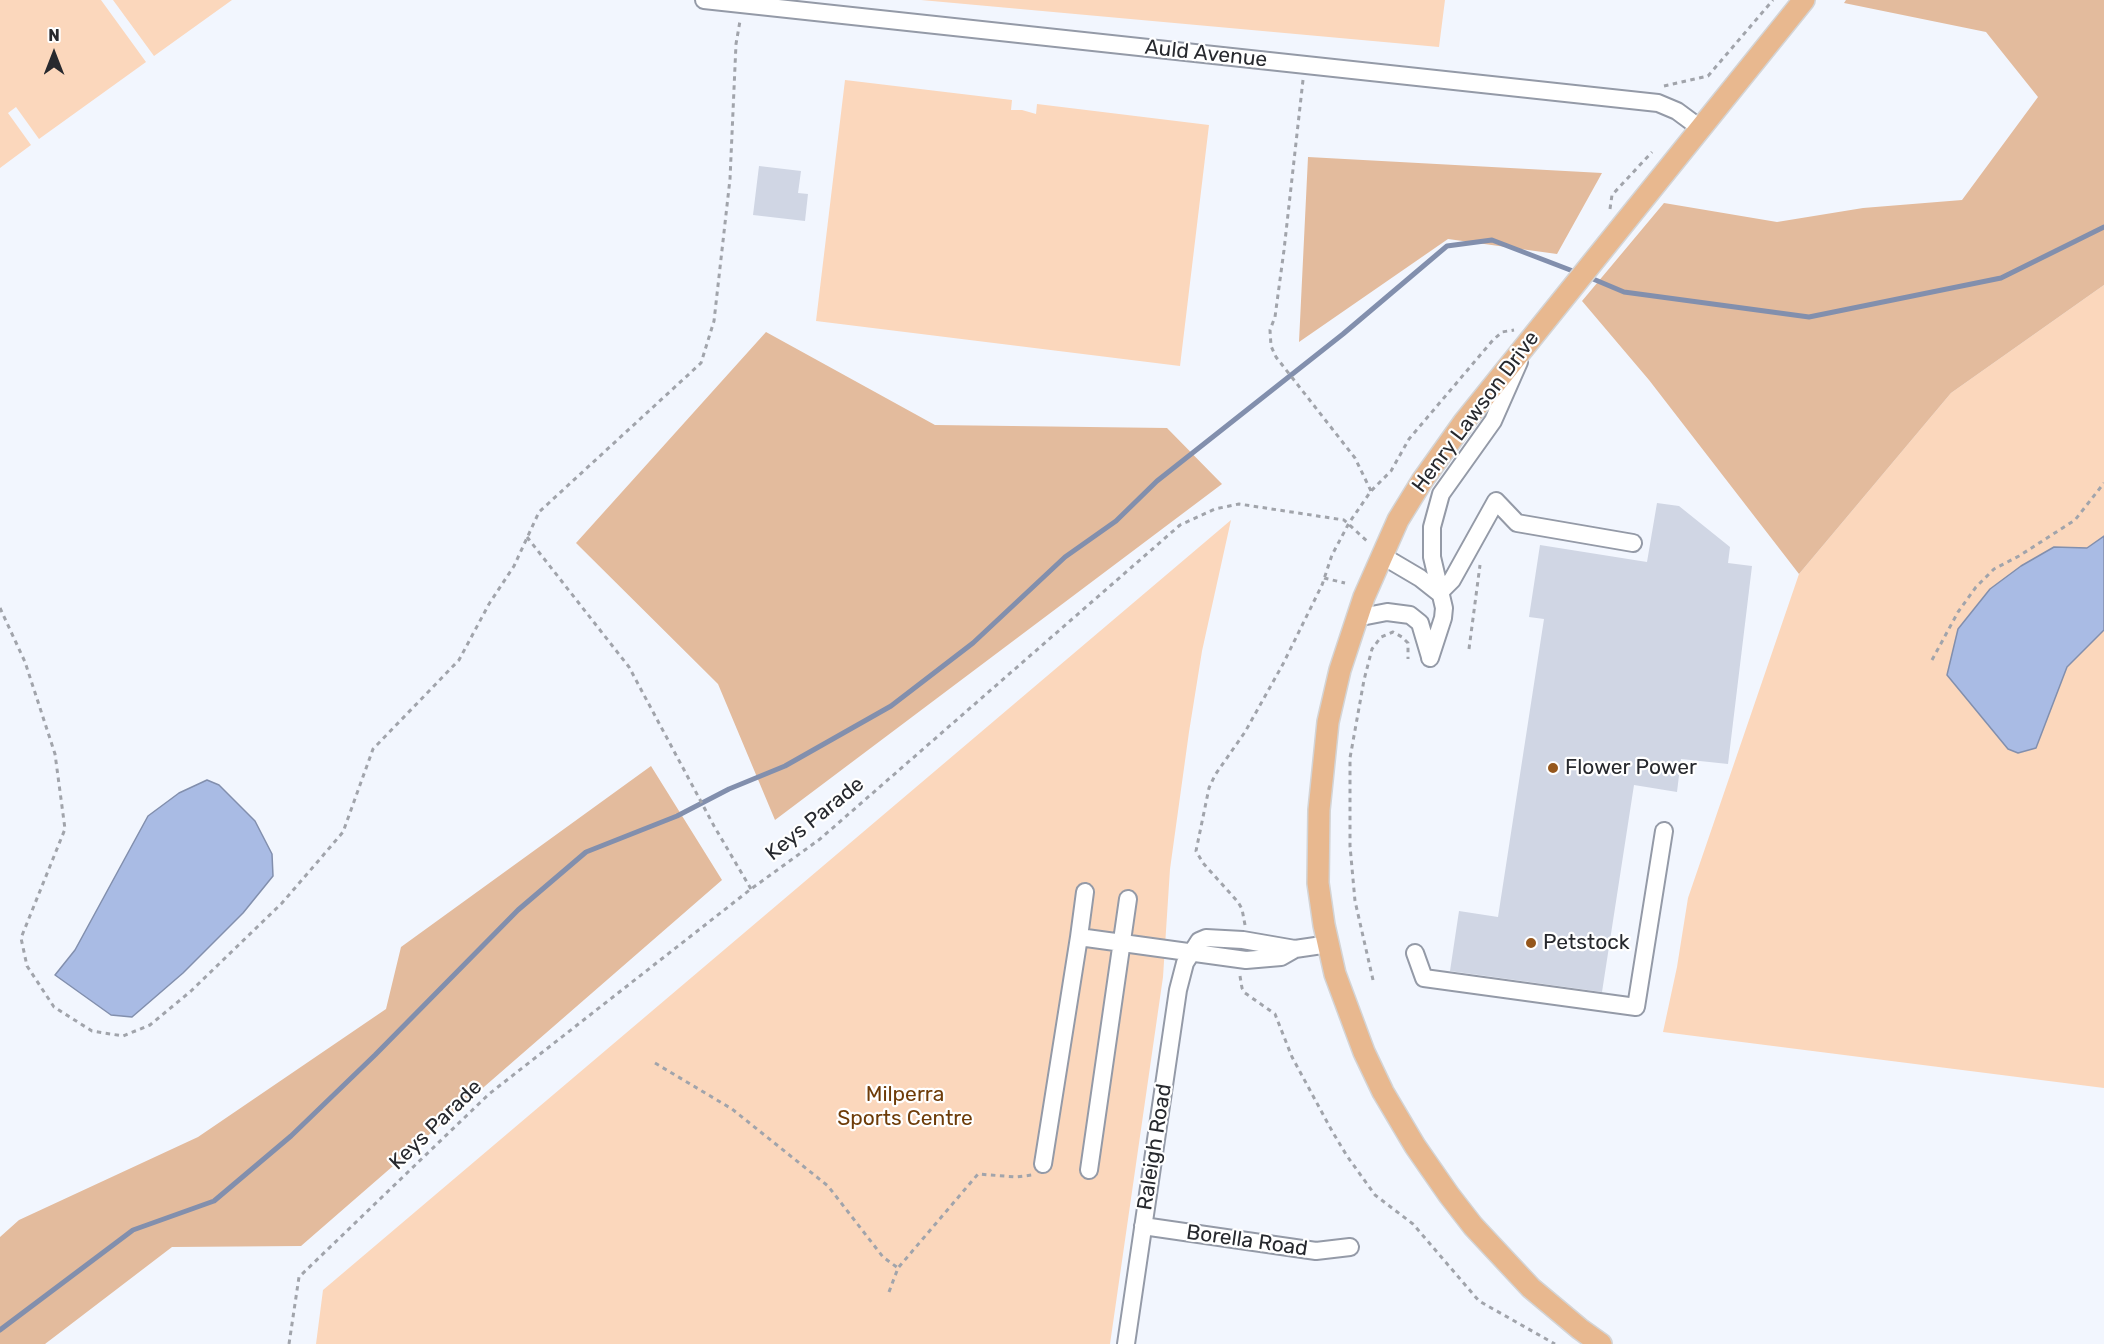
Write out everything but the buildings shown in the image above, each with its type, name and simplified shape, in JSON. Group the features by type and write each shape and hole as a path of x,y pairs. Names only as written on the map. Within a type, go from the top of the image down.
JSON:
{"main road":[{"name":"Henry Lawson Drive","path":"1601,1344 1556,1309 1487,1243 1438,1180 1373,1073 1335,974 1318,882 1319,810 1324,749 1333,696 1356,618 1381,555 1410,500 1522,337 1553,312 1804,0"}],"street":[{"name":"Auld Avenue","path":"704,0 1658,103 1677,111 1700,128"},
{"path":"1356,618 1387,612 1410,615 1420,624 1430,658 1444,608 1432,557 1432,527 1441,494 1493,421 1522,337"},
{"path":"1439,593 1452,580 1496,501 1517,523 1633,543"},
{"path":"1381,555 1420,578 1439,593"},
{"path":"1415,953 1424,978 1636,1007 1664,831"},
{"path":"1043,1164 1085,892"},
{"path":"1089,1170 1128,899"},
{"path":"1079,937 1193,953"},
{"name":"Raleigh Road","path":"1126,1344 1181,977 1185,963 1193,953 1198,941 1216,937 1295,949 1329,944"},
{"name":"Borella Road","path":"1143,1226 1316,1251 1350,1248"}],"path":[{"path":"1659,87 1708,76 1773,0"},
{"path":"0,608 25,662 55,754 65,829 21,938 27,966 54,1007 92,1031 123,1036 150,1025 191,991 282,903 343,832 373,749 459,660 489,604 514,566 539,512 701,363 714,321 730,179 736,44 743,4"},
{"path":"1303,83 1284,250 1275,317 1270,330 1271,346 1276,357 1355,459 1371,491"},
{"path":"1610,210 1612,195 1652,152"},
{"path":"1244,933 1244,916 1238,902 1198,856 1196,846 1205,801 1215,775 1245,732 1283,664 1322,585 1332,555 1349,523 1371,491 1391,471 1409,439 1493,340 1502,332 1522,337"},
{"path":"1932,660 1958,612 1976,587 1994,569 2019,556 2075,520 2104,483"},
{"name":"Keys Parade","path":"289,1344 298,1277 489,1094 751,889 820,838 1180,525 1215,509 1239,504 1344,520 1349,523"},
{"path":"1349,523 1381,555"},
{"path":"527,537 629,667 751,889"},
{"path":"1469,649 1481,563"},
{"path":"1323,578 1345,583"},
{"path":"1372,980 1355,901 1350,846 1350,758 1372,648 1381,638 1393,632 1408,643 1408,659"},
{"path":"1240,972 1245,993 1275,1014 1292,1058 1332,1131 1375,1195 1413,1224 1479,1301 1555,1344"},
{"path":"655,1063 732,1109 828,1186 884,1257 898,1268"},
{"path":"889,1292 898,1268 978,1174 1016,1177 1028,1174 1042,1176 1043,1164"}],"green space":[{"path":"0,0 101,0 146,62 39,139 16,107 8,113 31,145 0,168"},
{"path":"113,0 232,0 154,56"},
{"path":"921,0 1445,0 1439,47"},
{"path":"845,80 1012,100 1011,110 1036,114 1037,104 1209,125 1180,366 816,321"},
{"path":"2104,285 2104,1088 1663,1032 1677,967 1688,898 1799,574 1951,393"},
{"name":"Milperra Sports Centre","path":"1231,520 1202,651 1189,732 1170,869 1163,977 1110,1344 316,1344 323,1290"}],"shaded area":[{"path":"1846,0 2104,0 2104,285 1951,393 1799,574 1649,380 1582,301 1664,203 1777,222 1863,208 1962,200 2038,97 1986,32 1844,3"},
{"path":"1308,157 1602,173 1557,254 1448,239 1299,342"},
{"path":"766,332 935,425 1167,428 1222,484 775,820 718,684 576,543"},
{"path":"651,766 722,880 301,1246 172,1247 45,1344 0,1344 0,1237 19,1220 198,1137 386,1009 401,947"}],"water":[{"path":"2104,536 2104,630 2067,667 2036,748 2018,753 2008,749 1947,675 1958,629 1990,589 2021,566 2054,547 2087,548"},
{"path":"207,780 219,785 255,821 272,854 273,876 243,913 183,973 132,1017 111,1015 55,975 75,950 148,816 179,793"}],"waterway":[{"path":"1586,276 1624,292 1809,317 2001,278 2104,227"},
{"path":"0,1330 133,1230 214,1201 291,1136 375,1055 518,910 586,852 677,816 729,789 785,766 891,706 973,643 1065,557 1116,521 1157,481 1343,334 1447,246 1492,240 1578,273"}],"place":[{"name":"Flower Power","path":"1553,768"},
{"name":"Petstock","path":"1531,943"}]}
